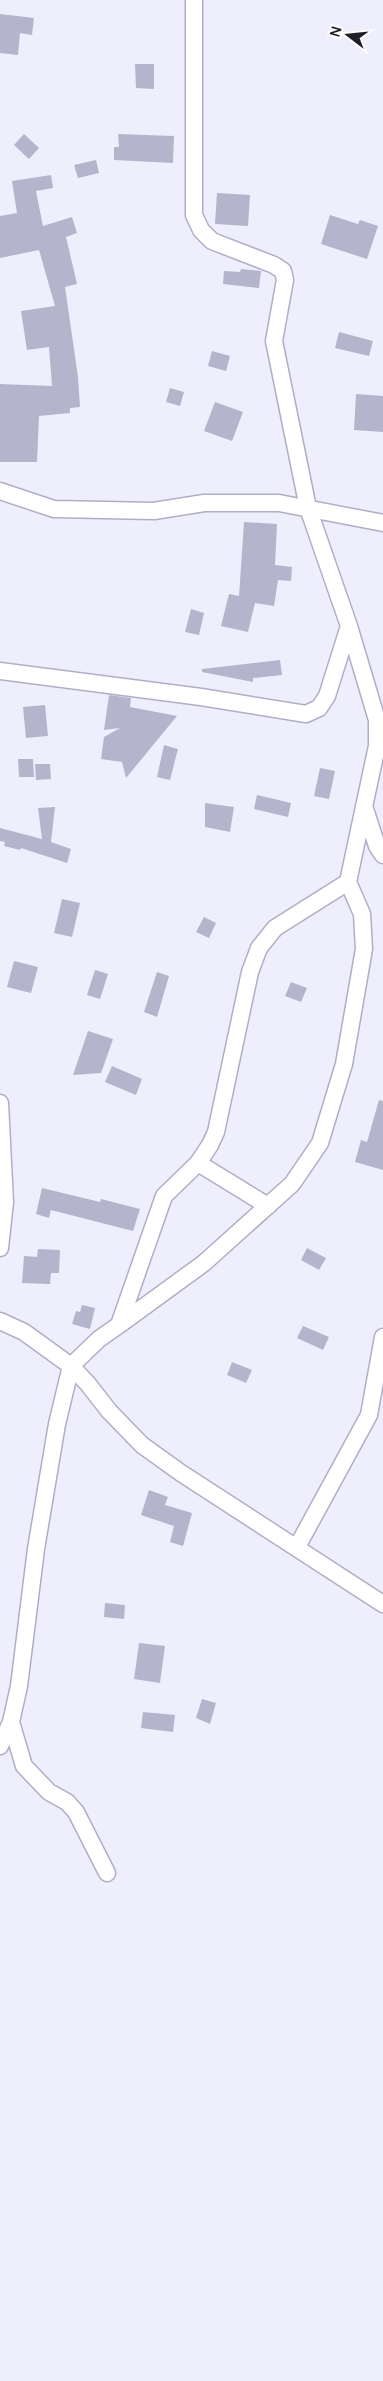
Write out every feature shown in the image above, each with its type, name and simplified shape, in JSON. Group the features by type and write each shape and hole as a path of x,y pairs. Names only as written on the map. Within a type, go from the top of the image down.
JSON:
{"street":[{"path":"0,1746 11,1722 22,1665 25,1629 45,1495 70,1366 99,1339 204,1263 292,1184 320,1143 344,1064 364,949 362,914 348,882 363,804 377,746 377,720 349,626 308,508 274,341 284,280 283,271 274,265 212,241 200,230 194,215 194,0"},
{"path":"0,490 54,509 154,511 204,503 280,503 383,523"},
{"path":"0,671 201,697 306,714 319,708 327,696 349,626"},
{"path":"363,804 377,846 383,855"},
{"path":"119,1325 164,1196 198,1163 216,1132 250,972 259,948 275,928 348,882"},
{"path":"0,1103 5,1202 0,1248"},
{"path":"198,1163 268,1206"},
{"path":"0,1321 24,1332 70,1366 142,1445 181,1473 297,1546 383,1604"},
{"path":"297,1546 369,1415 383,1337"},
{"path":"11,1722 24,1766 48,1792 68,1802 76,1812 107,1873"}],"building":[{"path":"0,14 34,18 32,35 20,33 18,55 0,53"},
{"path":"135,64 154,64 154,89 136,88"},
{"path":"24,134 39,148 29,159 14,145"},
{"path":"118,134 174,136 173,163 114,160 114,147 119,147"},
{"path":"96,160 99,173 78,178 74,165"},
{"path":"51,175 53,188 36,191 43,226 72,217 77,233 66,237 77,284 65,287 78,377 80,407 70,408 70,413 39,416 37,462 0,462 0,384 52,386 49,347 27,350 21,311 55,306 39,250 0,258 0,216 17,213 12,181"},
{"path":"217,193 250,195 248,226 215,224"},
{"path":"330,215 358,224 360,220 378,226 367,259 321,244"},
{"path":"241,269 261,271 259,288 223,284 224,271 240,272"},
{"path":"339,332 373,341 369,356 335,348"},
{"path":"212,351 230,356 226,371 208,366"},
{"path":"170,388 184,392 180,406 166,402"},
{"path":"356,394 383,396 383,432 354,430"},
{"path":"215,402 243,412 232,441 204,431"},
{"path":"244,522 277,524 275,565 292,567 291,581 278,580 274,606 255,603 248,632 221,626 229,594 239,596"},
{"path":"191,609 204,613 199,635 185,632"},
{"path":"280,660 282,675 253,678 253,682 202,672 202,669"},
{"path":"109,695 131,698 130,707 177,716 126,778 122,762 101,759 104,737 120,728 104,730"},
{"path":"45,705 48,736 26,738 23,707"},
{"path":"164,745 178,749 170,780 157,777"},
{"path":"18,759 33,759 34,777 19,777"},
{"path":"35,764 50,764 51,779 36,780"},
{"path":"320,768 335,771 329,799 314,796"},
{"path":"257,795 291,803 288,817 254,809"},
{"path":"205,803 234,807 230,832 205,827"},
{"path":"55,807 51,842 71,849 67,863 21,848 20,850 4,846 5,842 0,841 0,828 42,839 38,808"},
{"path":"62,899 80,903 72,937 54,933"},
{"path":"204,917 216,923 209,938 196,932"},
{"path":"14,961 38,967 31,993 7,987"},
{"path":"95,970 108,974 100,999 87,995"},
{"path":"157,972 169,976 157,1017 144,1012"},
{"path":"291,982 307,988 301,1002 285,996"},
{"path":"88,1031 113,1039 101,1073 73,1075"},
{"path":"112,1066 142,1079 136,1095 105,1082"},
{"path":"379,1100 383,1101 383,1170 355,1162 361,1140 367,1142"},
{"path":"42,1188 100,1202 101,1199 140,1209 133,1231 51,1210 49,1218 36,1214"},
{"path":"307,1248 326,1258 319,1270 301,1260"},
{"path":"38,1249 60,1250 59,1273 51,1273 50,1284 22,1283 24,1256 37,1257"},
{"path":"82,1305 95,1308 90,1329 72,1324 76,1311 80,1312"},
{"path":"303,1326 329,1337 323,1350 297,1338"},
{"path":"232,1362 252,1370 246,1383 227,1375"},
{"path":"149,1490 168,1497 165,1505 192,1513 183,1546 170,1542 174,1526 141,1515"},
{"path":"105,1603 125,1605 124,1619 104,1617"},
{"path":"139,1643 165,1646 160,1683 134,1679"},
{"path":"202,1699 216,1703 210,1724 196,1718"},
{"path":"143,1712 175,1715 173,1732 141,1728"}]}
